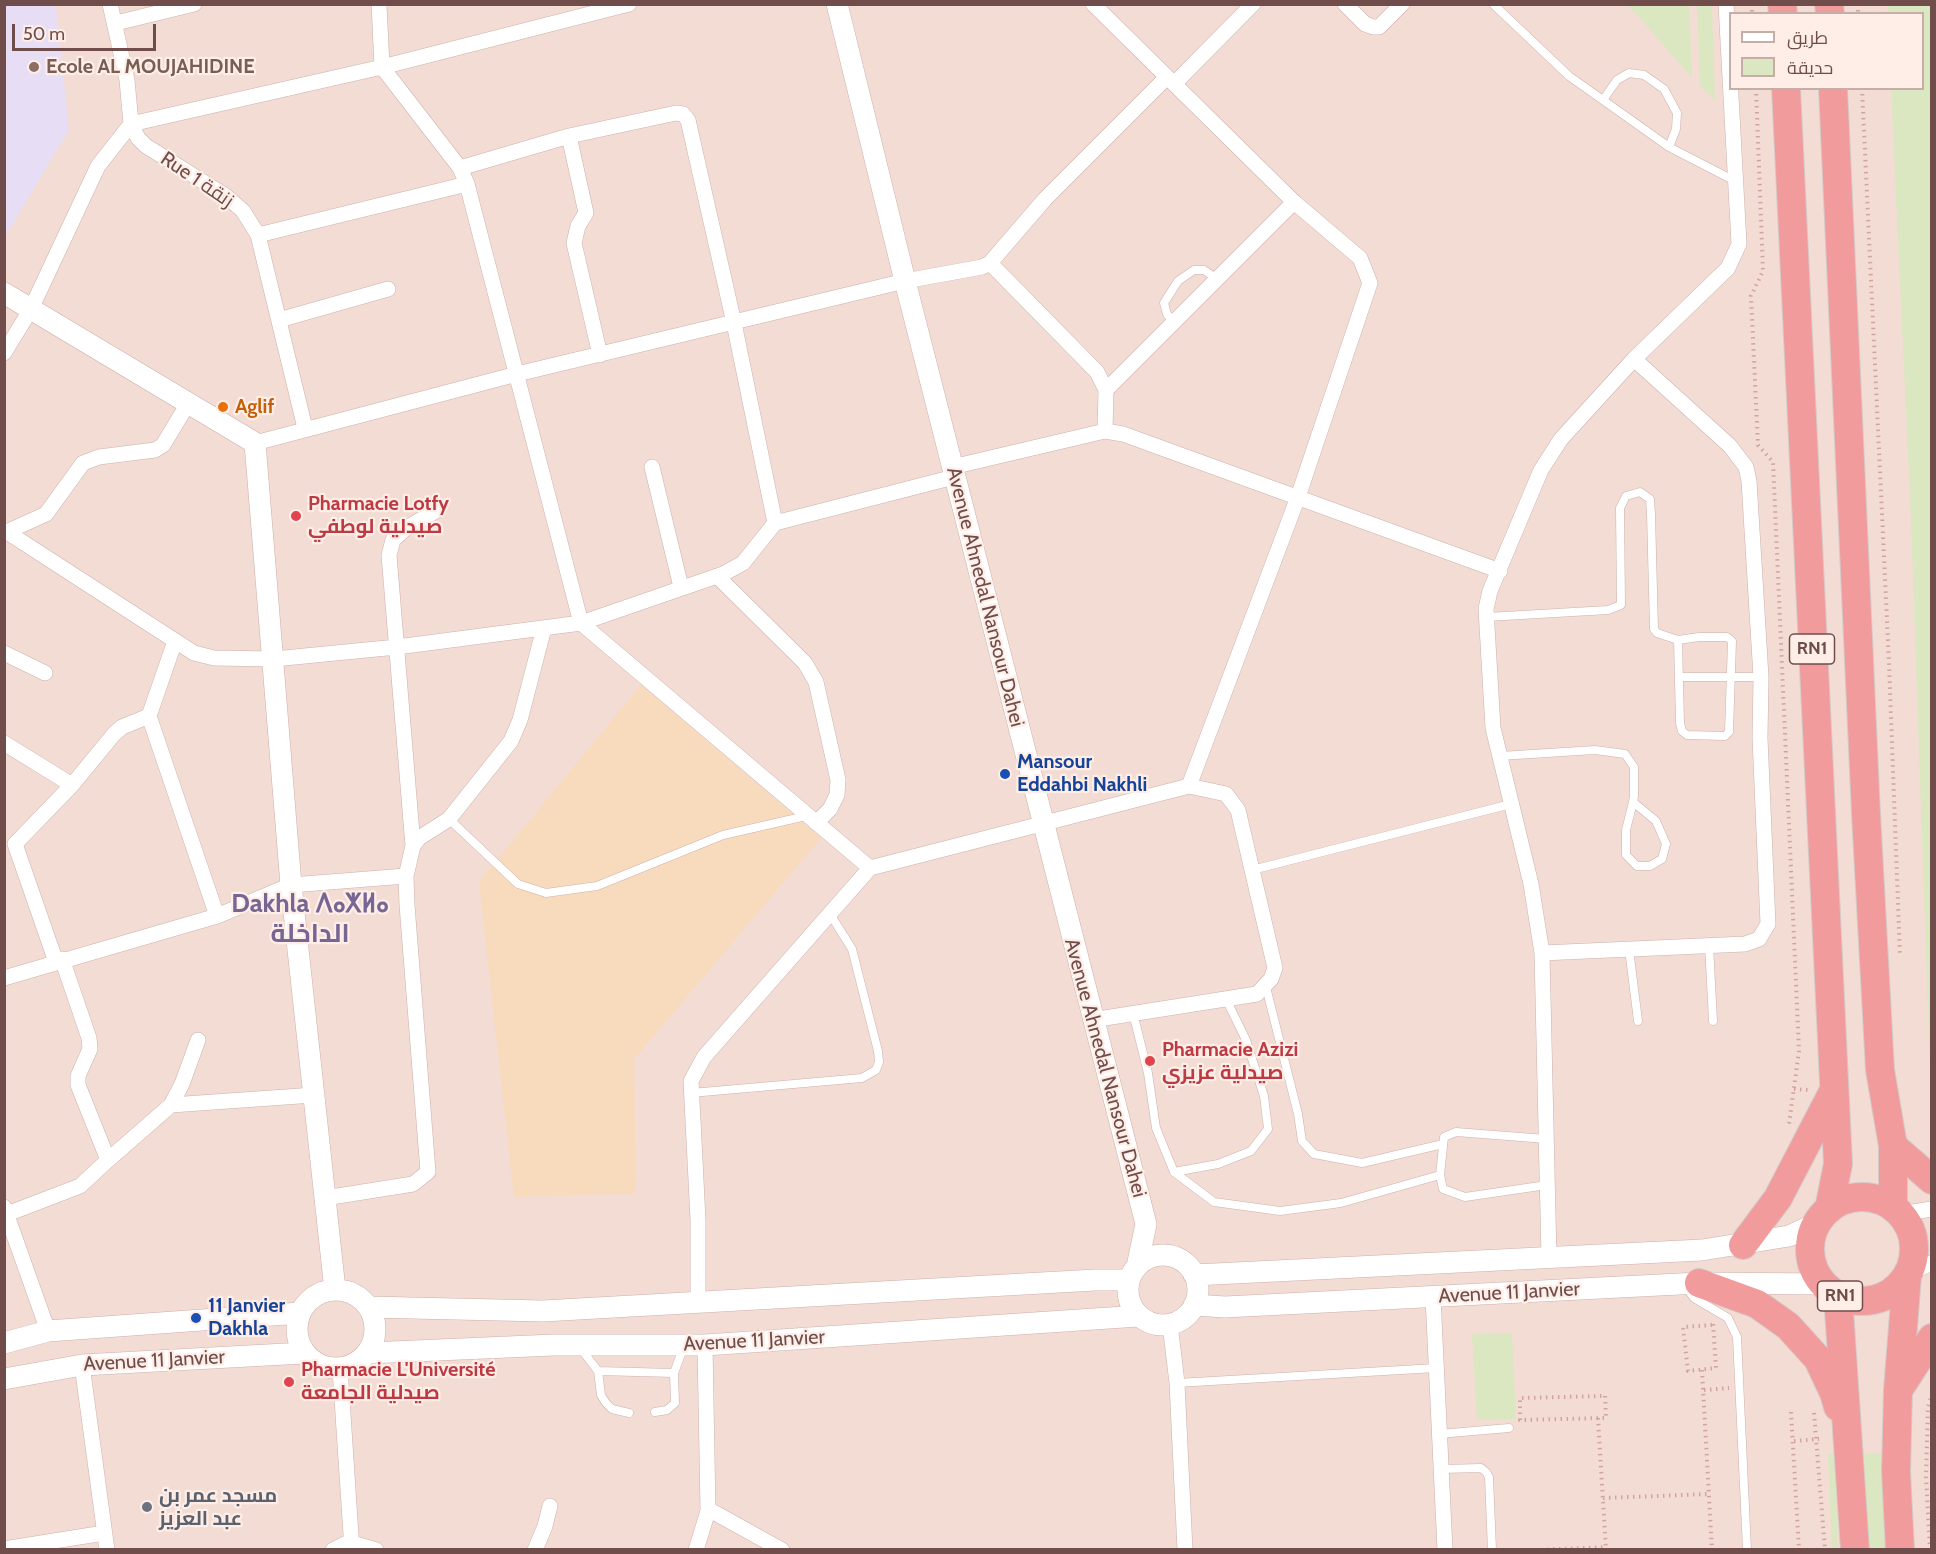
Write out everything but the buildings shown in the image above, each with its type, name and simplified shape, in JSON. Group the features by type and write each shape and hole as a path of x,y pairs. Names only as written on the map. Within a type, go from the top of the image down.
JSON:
{"highway":[{"name":"RN1","path":"1786,90 1838,1164 1823,1216 1812,1238 1810,1254 1814,1270 1830,1289 1853,1301 1869,1302 1884,1297 1897,1289 1916,1271"},
{"name":"RN1","path":"1833,90 1880,1058 1893,1146 1897,1210 1910,1228 1915,1245 1916,1271 1898,1390 1896,1472 1900,1550"},
{"path":"1743,1245 1778,1198 1833,1092"},
{"path":"1893,1146 1932,1180"},
{"path":"1823,1216 1846,1200 1866,1197 1897,1210"},
{"path":"1692,1283 1757,1304 1788,1326 1818,1359 1834,1393 1851,1463"},
{"name":"RN1","path":"1830,1289 1851,1463 1854,1550"},
{"path":"1898,1390 1932,1338"}],"street":[{"path":"110,4 128,80 131,124"},
{"path":"116,23 194,4"},
{"path":"380,4 382,67 460,168 467,184 581,623 870,868"},
{"path":"4,353 31,309 98,166 131,124 382,67 629,4"},
{"name":"Avenue Ahnedal Nansour Dahei","path":"837,4 953,472 1146,1224 1177,1258"},
{"path":"1093,4 1294,202 1360,258 1370,283 1298,497 1189,786"},
{"path":"4,293 255,443 517,374 905,281 974,270 990,263 1045,199 1252,4"},
{"path":"1345,4 1365,24 1373,27 1380,27 1402,4"},
{"path":"1726,4 1729,57"},
{"path":"1549,1258 1542,953 1531,884 1491,709 1487,617 1490,591 1545,462 1561,439 1634,359 1728,268 1739,244 1731,90"},
{"path":"460,168 569,136 676,113 683,114 688,120 734,322 775,523"},
{"name":"Rue 1 زنقة","path":"131,124 146,146 235,204 258,235 305,428"},
{"path":"569,136 586,213 578,226 574,243 600,355"},
{"path":"258,235 467,184"},
{"path":"1106,390 1294,202"},
{"path":"990,263 1087,359 1106,390 1105,431"},
{"path":"279,320 387,289"},
{"path":"1542,953 1745,944 1759,939 1768,924 1760,738 1761,677 1749,481 1746,467 1730,446 1634,359"},
{"path":"6,533 46,514 83,463 99,457 149,452 163,445 189,402"},
{"path":"6,533 194,653 214,658 274,659 397,647 581,623 681,586 717,576 743,563 775,523 1105,431 1123,434 1500,571"},
{"path":"255,443 291,885 335,1290"},
{"path":"652,467 681,586"},
{"path":"325,1198 414,1184 428,1172 406,876 413,846 388,555 393,540 405,529 439,510"},
{"path":"717,576 805,663 816,682 838,780 833,802 812,819"},
{"path":"413,846 419,838 449,819 511,741 526,700 544,628"},
{"path":"175,641 149,716 217,916"},
{"path":"4,653 45,673"},
{"path":"108,1160 78,1085 78,1076 90,1049 89,1038 10,845 72,784 114,734 122,727 149,716"},
{"path":"4,743 72,784"},
{"path":"698,1302 698,1220 690,1081 704,1057 870,868 1189,786 1216,789 1231,799 1238,810 1275,968 1266,987 1257,994 1092,1020"},
{"path":"4,978 59,960 217,916 291,885 406,876"},
{"path":"48,1331 6,1210 65,1194 80,1186 171,1105 182,1084 198,1040"},
{"path":"171,1105 314,1095"},
{"path":"1897,1210 1932,1209"},
{"name":"Avenue 11 Janvier","path":"1194,1275 1702,1250 1789,1236 1823,1216"},
{"name":"Avenue Ahnedal Nansour Dahei","path":"1133,1273 1146,1224"},
{"path":"369,1307 543,1311 1095,1280 1133,1273 1156,1256 1177,1258 1194,1275 1198,1290 1194,1305 1184,1318 1170,1324 1159,1325 1139,1316 1129,1299 1133,1273"},
{"name":"Avenue 11 Janvier","path":"1194,1305 1225,1307 1692,1283 1830,1289"},
{"path":"335,1290 352,1293 369,1307 375,1322 375,1339 368,1353 356,1364 340,1369 320,1365 304,1353 297,1333 300,1312 310,1299 335,1290"},
{"path":"1433,1297 1445,1550"},
{"name":"Avenue 11 Janvier","path":"4,1343 48,1331 300,1312"},
{"name":"Avenue 11 Janvier","path":"368,1353 578,1345 694,1346 1139,1316"},
{"path":"1170,1324 1177,1383 1185,1550"},
{"path":"694,1346 708,1509 696,1550"},
{"name":"Avenue 11 Janvier","path":"4,1379 82,1365 304,1353"},
{"path":"82,1365 107,1550"},
{"path":"340,1369 351,1546"},
{"path":"535,1550 550,1506"},
{"path":"708,1509 782,1550"},
{"path":"4,1549 104,1533"},
{"path":"333,1550 351,1546 376,1550"}],"lane":[{"path":"1493,4 1569,76 1669,147 1736,182"},
{"path":"1603,100 1617,80 1629,73 1644,75 1664,89 1677,112 1676,129 1669,147"},
{"path":"1173,322 1167,314 1164,303 1178,281 1194,270 1204,270 1217,279"},
{"path":"1487,617 1608,610 1621,605 1620,508 1626,496 1640,492 1650,499 1652,514 1654,629 1657,633 1678,640 1727,637 1732,641 1729,732 1725,736 1687,735 1682,731 1678,640"},
{"path":"1680,677 1761,677"},
{"path":"1500,756 1595,750 1625,754 1634,767 1633,802 1626,830 1626,855 1637,866 1650,866 1662,859 1665,844 1656,822 1633,802"},
{"path":"1252,870 1511,804"},
{"path":"449,819 518,884 546,893 597,886 723,835 812,819"},
{"path":"691,1093 862,1078 876,1070 879,1062 878,1051 852,949 830,914"},
{"path":"1709,945 1713,1021"},
{"path":"1629,949 1638,1021"},
{"path":"1266,987 1298,1114 1302,1141 1314,1154 1362,1163 1443,1144"},
{"path":"1174,1173 1218,1164 1251,1151 1268,1129 1264,1096 1250,1051 1226,999"},
{"path":"1133,1013 1148,1073 1156,1128 1174,1173 1214,1202 1280,1211 1341,1203 1440,1175"},
{"path":"1546,1139 1456,1132 1444,1137 1440,1175 1443,1189 1465,1197 1547,1185"},
{"path":"1692,1283 1694,1298 1728,1318 1734,1326 1747,1550"},
{"path":"578,1345 598,1371 602,1395 606,1403 612,1409 630,1413"},
{"path":"655,1412 667,1410 675,1403 674,1373 694,1346"},
{"path":"1177,1383 1436,1368"},
{"path":"598,1371 674,1373"},
{"path":"1439,1434 1509,1428"},
{"path":"1441,1470 1481,1468 1486,1472 1489,1477 1492,1550"}],"path":[{"path":"1862,90 1889,663 1900,960"},
{"path":"1712,1325 1716,1368 1702,1370 1688,1371 1683,1327 1712,1325"},
{"path":"1702,1370 1712,1550"},
{"path":"1704,1390 1739,1387"},
{"path":"1930,1550 1926,1477 1928,1407 1932,1394"},
{"path":"1605,1396 1606,1418 1598,1418 1520,1420 1520,1398 1605,1396"},
{"path":"1813,1405 1818,1439 1825,1550"},
{"path":"1791,1412 1799,1550"},
{"path":"1535,1550 1606,1548 1598,1418"},
{"path":"1794,1441 1818,1439"},
{"path":"1603,1498 1709,1494"}],"shaded area":[{"name":"Ecole AL MOUJAHIDINE","path":"5,4 56,5 69,130 8,232 4,230"},
{"path":"5,5 1921,5 1921,12 1729,12 1729,90 1922,90 1932,191 1931,1549 5,1550"}],"green space":[{"path":"1627,5 1689,5 1692,78 1640,18"},
{"path":"1697,5 1712,5 1715,100 1700,86"},
{"path":"1887,5 1932,5 1931,1098 1911,519 1891,90 1924,90 1924,12 1888,12"},
{"path":"1512,1333 1516,1419 1477,1420 1472,1334"},
{"path":"1881,1453 1885,1549 1868,1549 1864,1454"},
{"path":"1828,1454 1834,1454 1838,1549 1832,1549"}],"sand":[{"path":"641,685 821,838 634,1059 636,1193 514,1197 479,882"}],"place":[{"name":"Ecole AL MOUJAHIDINE","path":"34,67"},
{"name":"Aglif","path":"223,407"},
{"name":"Pharmacie Lotfy صيدلية لوطفي","path":"296,516"},
{"name":"Mansour Eddahbi Nakhli","path":"1005,774"},
{"name":"Pharmacie Azizi صيدلية عزيزي","path":"1150,1061"},
{"name":"11 Janvier Dakhla","path":"196,1318"},
{"name":"Pharmacie L'Université صيدلية الجامعة","path":"289,1382"},
{"name":"مسجد عمر بن عبد العزيز","path":"147,1507"}],"district":[{"name":"Dakhla ⴷⴰⵅⵍⴰ الداخلة","path":"310,919"}]}
